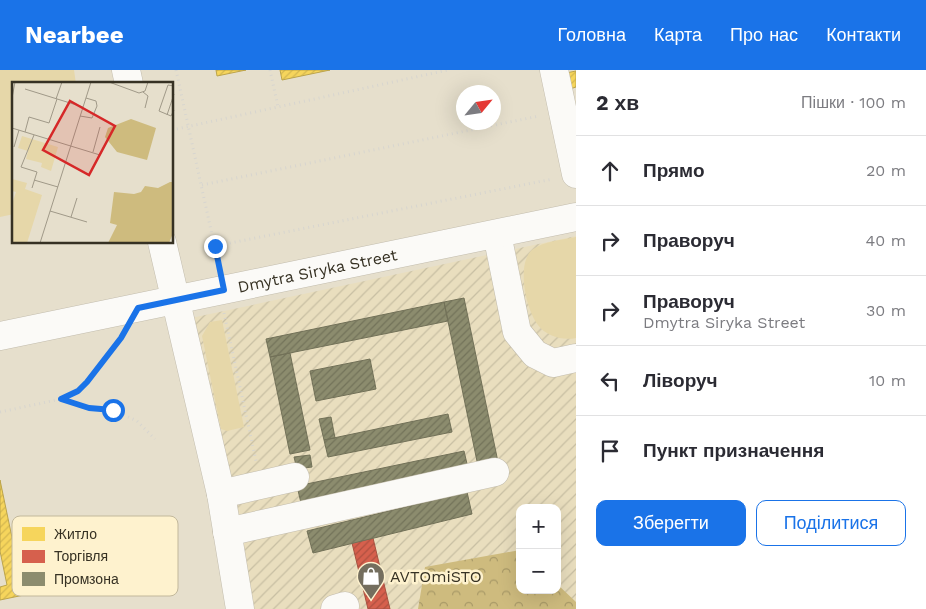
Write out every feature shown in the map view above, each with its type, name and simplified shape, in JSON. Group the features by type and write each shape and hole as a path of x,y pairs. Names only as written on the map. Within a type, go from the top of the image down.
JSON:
{"street":[{"path":"554,70 563,111 566,176"},
{"name":"Dmytra Siryka Street","path":"0,336 576,217"},
{"path":"497,234 517,332 534,354 553,363 576,358"},
{"path":"162,244 174,300 222,494 240,609"},
{"path":"227,532 495,472"},
{"path":"222,494 295,477"}],"path":[{"path":"176,70 215,246 260,484"},
{"path":"270,70 278,107"},
{"path":"174,130 448,70"},
{"path":"202,185 563,111"},
{"path":"215,246 566,176"},
{"path":"0,412 61,399 78,391 121,338 138,308"},
{"path":"61,399 89,408 113,410 137,421 155,439"}],"shaded area":[{"path":"0,70 74,70 76,82 12,82 12,214 0,217"},
{"path":"576,236 576,609 249,609 191,318"},
{"path":"576,237 576,338 560,338 550,335 541,329 534,318 524,287 524,266 527,257 537,247"},
{"path":"222,320 244,427 227,431 221,429 202,336 210,322"}],"green space":[{"path":"516,551 516,594 561,594 561,588 576,602 576,609 418,609 425,567"}],"building: Житло":[{"path":"216,70 246,70 217,76"},
{"path":"280,70 330,70 282,80"},
{"path":"576,71 576,87 570,89 566,73"},
{"path":"0,480 12,538 12,596 19,596 0,600 0,587 7,585 0,551"}],"building: Торгівля":[{"path":"373,538 390,609 368,609 352,543"}],"building: Промзона":[{"path":"464,298 498,462 478,466 444,302"},
{"path":"444,302 448,321 270,357 266,339"},
{"path":"290,353 310,450 290,454 270,357"},
{"path":"370,359 376,389 316,401 310,371"},
{"path":"448,414 452,432 328,457 324,440"},
{"path":"331,417 335,438 324,440 319,419"},
{"path":"464,451 468,468 301,503 297,486"},
{"path":"310,455 312,467 297,469 294,457"},
{"path":"467,492 472,514 313,553 307,531"}],"place":[{"name":"AVTOmiSTO","path":"371,600"}],"route":[{"path":"113,410 89,408 61,399 78,391 87,382 121,338 138,308 224,290 215,246"}]}
